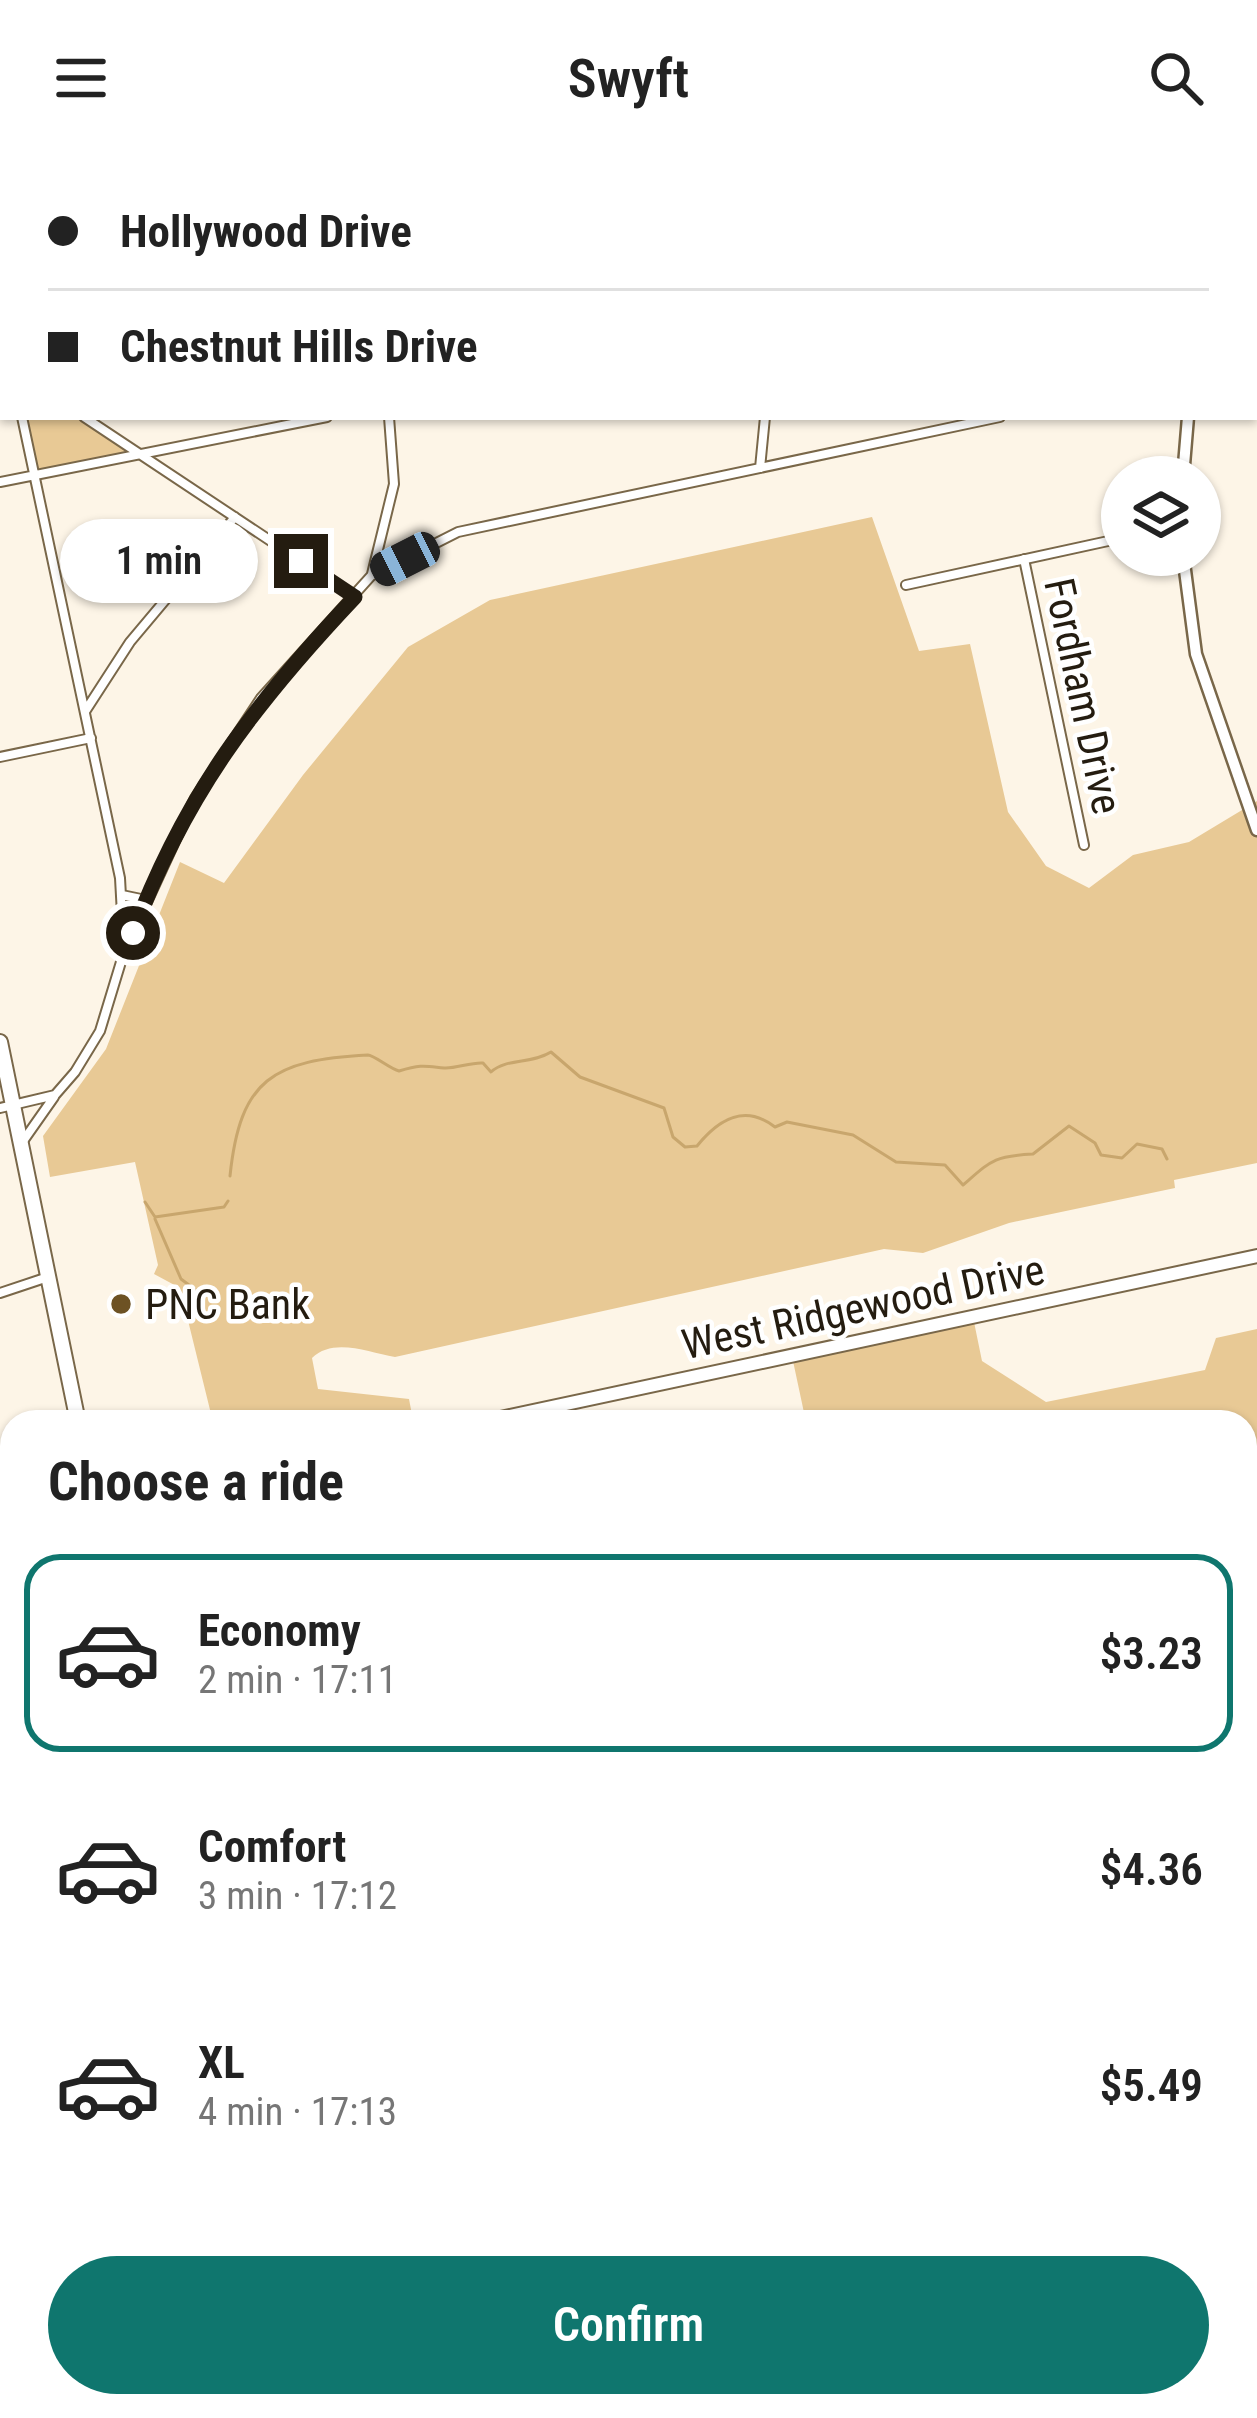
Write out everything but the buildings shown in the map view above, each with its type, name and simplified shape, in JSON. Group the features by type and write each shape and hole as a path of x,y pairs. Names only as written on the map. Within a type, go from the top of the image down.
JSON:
{"main road":[{"path":"0,1042 6,1107 21,1144 76,1410"},
{"name":"West Ridgewood Drive","path":"538,1410 1257,1256"}],"street":[{"path":"23,420 122,895 124,952"},
{"path":"88,420 355,597"},
{"path":"0,482 313,420"},
{"path":"21,1144 100,1031 124,952 195,798 261,698 371,576 394,484 389,420"},
{"path":"760,468 765,420"},
{"path":"371,576 458,532 986,420"},
{"path":"1185,456 1188,420"},
{"path":"86,711 130,642 235,517"},
{"path":"906,584 1101,542"},
{"name":"Fordham Drive","path":"1024,559 1084,845"},
{"path":"1186,576 1196,654 1257,830"},
{"path":"0,758 91,738"},
{"path":"122,895 146,900"},
{"path":"6,1107 55,1096"},
{"path":"0,1293 49,1277"}],"shaded area":[{"path":"23,420 88,420 139,456 35,475"},
{"path":"872,517 919,651 970,644 1008,812 1046,866 1089,888 1133,855 1189,842 1257,801 1257,1163 1174,1180 1175,1188 1009,1223 923,1253 884,1249 395,1357 340,1347 312,1358 318,1389 409,1399 411,1410 210,1410 180,1288 154,1274 158,1265 135,1162 50,1177 43,1136 106,1049 180,862 224,883 303,775 408,647 490,600"},
{"path":"974,1322 982,1361 1046,1402 1205,1370 1216,1338 1257,1329 1257,1410 803,1410 793,1361"}],"waterway":[{"path":"230,1176 242,1117 267,1081 308,1062 368,1055 399,1071 483,1063 491,1072 551,1052 580,1077 664,1108 673,1137 685,1147 697,1146 723,1122 753,1116 775,1127 787,1122 853,1135 896,1162 945,1165 963,1185 994,1161 1033,1154 1069,1126 1095,1143 1101,1155 1122,1158 1137,1144 1162,1149 1167,1159"},
{"path":"145,1202 155,1217 224,1207 228,1201"},
{"path":"155,1219 181,1279 197,1291"}],"place":[{"name":"PNC Bank","path":"121,1304"}],"route":[{"path":"133,933 165,855 218,761 280,675 355,597 301,561"}]}
